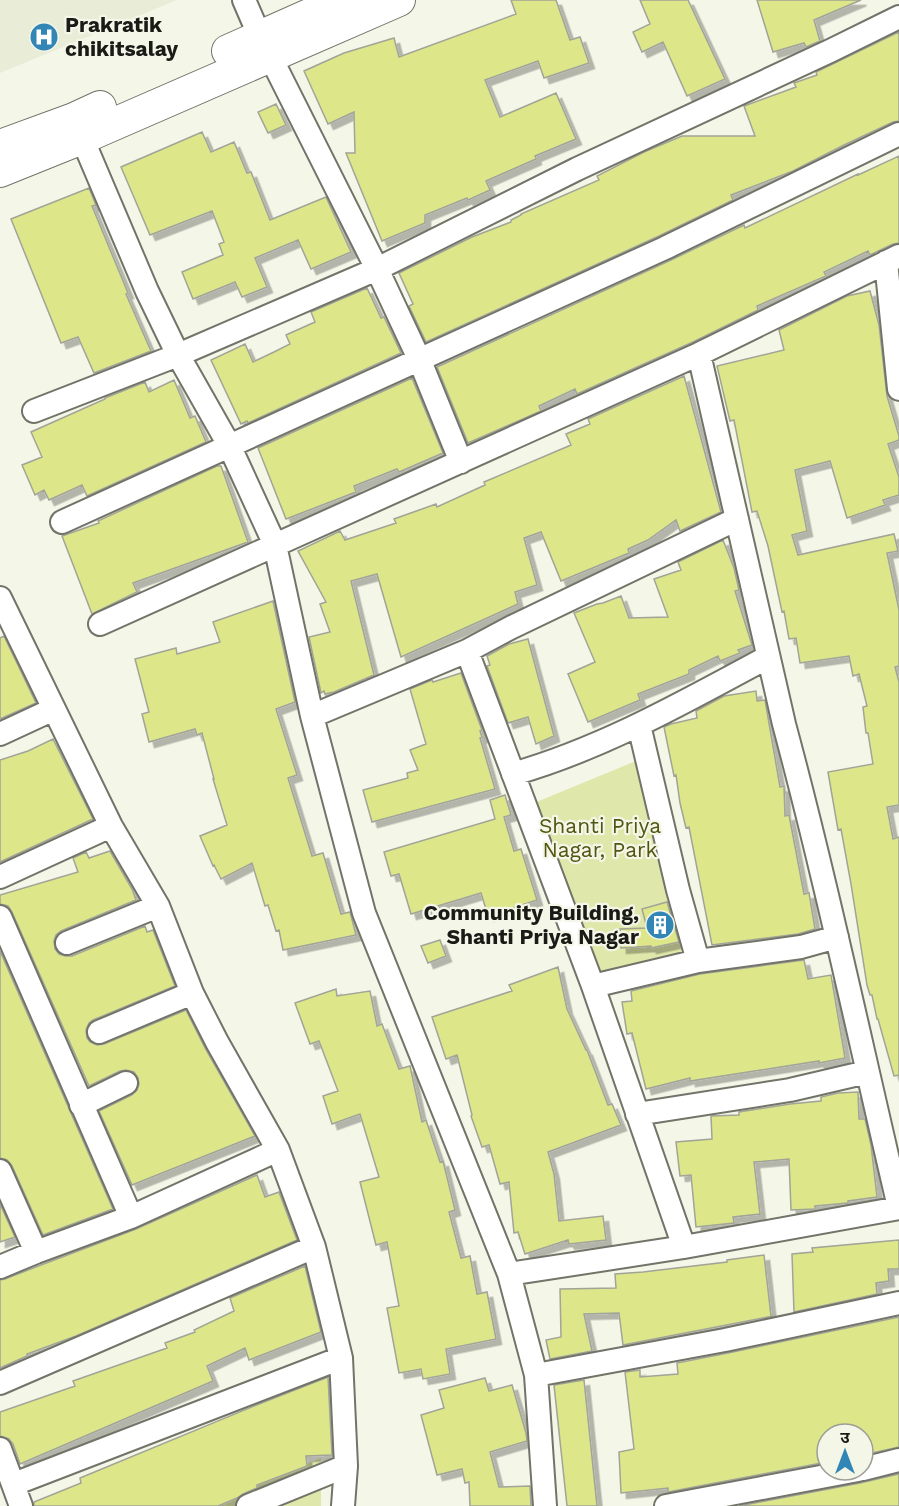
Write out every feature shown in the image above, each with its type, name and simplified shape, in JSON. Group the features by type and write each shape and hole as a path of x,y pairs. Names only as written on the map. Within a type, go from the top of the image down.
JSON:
{"main road":[{"path":"0,171 82,138 265,46 343,0"},
{"path":"0,146 265,46 399,0"}],"street":[{"path":"244,0 377,269 420,361 460,462"},
{"path":"34,411 178,355 377,269 577,169 899,17"},
{"path":"62,522 665,248 899,134"},
{"path":"82,138 147,291 178,355 229,445 275,545 312,716 364,914 509,1274 536,1375 545,1506"},
{"path":"100,624 699,354 893,259 899,389"},
{"path":"509,1274 684,1247 899,1208 837,937 768,657 699,354"},
{"path":"312,716 467,651 737,519"},
{"path":"1,603 111,826 158,906 192,993 278,1150 314,1247 341,1358 346,1466 343,1506"},
{"path":"467,651 593,986 684,1247"},
{"path":"513,774 547,765 639,725 768,657"},
{"path":"0,734 54,709"},
{"path":"639,725 678,890 698,961"},
{"path":"0,877 111,826"},
{"path":"67,943 158,906"},
{"path":"0,917 131,1217"},
{"path":"593,986 698,961 801,947 837,937"},
{"path":"99,1032 192,993"},
{"path":"638,1114 790,1090 867,1071"},
{"path":"81,1105 126,1083"},
{"path":"0,1267 131,1217 278,1150"},
{"path":"0,1171 36,1252"},
{"path":"0,1383 314,1247"},
{"path":"536,1375 725,1340 899,1303"},
{"path":"14,1484 341,1358"},
{"path":"0,1449 21,1506"},
{"path":"875,1466 899,1460"},
{"path":"248,1506 346,1466"},
{"path":"666,1506 815,1478"}],"shaded area":[{"name":"Prakratik chikitsalay","path":"0,0 177,0 0,73"}],"green space":[{"name":"Shanti Priya Nagar, Park","path":"636,761 687,975 595,999 534,803"},
{"path":"321,1458 321,1506 203,1506"}],"building":[{"path":"511,0 556,0 570,40 580,37 589,63 544,78 538,61 485,80 500,117 556,93 576,139 535,156 536,159 486,181 490,190 425,215 425,223 382,241 346,153 355,153 354,112 328,124 304,71 344,53 394,38 399,57 516,14"},
{"path":"640,0 688,0 725,79 687,96 663,42 642,52 633,32 650,24"},
{"path":"757,0 861,0 814,20 820,41 806,47 804,43 773,52"},
{"path":"899,32 899,121 793,171 731,195 733,200 659,236 426,342 409,306 413,304 399,273 472,237 511,222 521,214 599,180 597,176 682,136 755,136 744,106 796,87 794,83 817,75 816,72"},
{"path":"276,104 286,125 268,133 258,112"},
{"path":"202,132 211,152 234,142 247,173 251,172 270,220 326,197 351,252 311,269 298,240 255,258 267,287 242,297 235,282 193,299 182,272 223,255 219,244 224,242 212,211 150,235 121,167"},
{"path":"899,156 899,243 870,255 868,251 824,272 826,276 757,306 758,310 693,342 577,394 575,389 539,406 541,411 468,443 437,367"},
{"path":"89,188 96,205 92,206 151,351 94,373 78,337 61,343 11,219"},
{"path":"367,288 401,353 248,423 247,421 241,424 211,360 245,344 253,362 290,344 286,335 315,322 311,312"},
{"path":"870,291 879,325 887,396 899,436 899,440 888,444 899,477 899,495 883,500 885,505 847,518 830,461 795,470 807,531 792,535 798,555 894,534 898,551 887,553 899,610 899,666 895,667 899,682 899,805 887,807 893,839 899,837 899,1075 894,1076 872,995 867,985 841,829 838,830 828,772 873,764 863,707 867,706 859,674 853,676 849,656 800,663 796,638 789,639 768,546 757,511 752,512 734,420 730,421 717,366 784,350 779,330 847,296"},
{"path":"684,376 721,512 680,531 676,520 648,540 628,549 629,553 561,581 541,532 524,538 537,585 515,592 518,604 401,657 377,574 351,581 374,675 334,692 321,693 309,637 330,632 320,604 326,602 298,551 340,531 345,540 396,523 394,519 436,504 437,507 485,485 484,482 571,445 566,434 590,424 588,419"},
{"path":"412,378 443,453 399,472 397,469 354,486 356,492 286,519 258,448"},
{"path":"174,380 190,418 195,416 206,442 87,496 82,485 49,500 44,490 35,495 22,465 42,457 31,432 145,382 149,392"},
{"path":"221,466 248,542 133,583 137,592 92,614 62,536 99,523 98,521"},
{"path":"723,540 734,568 739,590 735,591 752,645 720,661 718,656 689,670 689,674 638,694 640,700 588,722 568,674 595,662 574,613 621,596 629,618 668,617 654,579 681,570 678,562"},
{"path":"273,601 295,702 276,709 297,775 288,778 312,856 323,853 341,914 350,912 356,935 283,950 279,930 276,931 268,905 265,906 252,863 221,879 200,836 227,825 202,733 197,735 195,729 149,742 142,714 149,712 135,659 176,648 177,654 220,642 213,622"},
{"path":"4,636 36,703 0,719 0,638"},
{"path":"528,639 554,736 536,744 528,717 508,723 487,666 490,665 487,656 509,644"},
{"path":"461,673 482,730 480,738 495,789 372,822 363,790 408,778 407,773 418,770 410,750 426,744 410,689 432,680 433,682"},
{"path":"756,691 757,701 765,700 780,787 784,786 785,816 789,815 804,894 809,893 815,929 798,934 712,945 689,827 686,828 664,727 697,718 696,711 724,696"},
{"path":"53,739 93,819 0,862 0,760 28,751"},
{"path":"505,795 511,815 504,817 514,851 521,849 537,900 488,916 481,893 411,914 399,874 391,876 384,852 495,819 490,800"},
{"path":"110,851 136,900 61,931 56,935 54,941 55,949 59,954 72,956 145,926 147,932 153,930 175,986 93,1020 86,1030 87,1038 97,1045 104,1044 186,1010 255,1136 132,1185 99,1111 132,1095 137,1090 138,1078 134,1072 126,1070 89,1086 12,912 8,906 0,904 0,895 78,872 73,858 86,852 89,858"},
{"name":"Community Building, Shanti Priya Nagar","path":"667,902 679,942 651,948 651,946 621,948 620,929 647,928 642,909"},
{"path":"440,940 446,956 428,963 421,946"},
{"path":"0,951 113,1209 43,1235 12,1166 7,1160 0,1158"},
{"path":"804,960 808,979 831,975 845,1058 690,1081 690,1078 646,1089 632,1033 627,1034 622,1002 632,1001 631,991 700,974"},
{"path":"558,967 567,1009 587,1050 608,1105 612,1104 621,1125 548,1152 554,1174 559,1221 603,1216 606,1240 569,1244 568,1240 525,1254 518,1232 514,1233 509,1182 500,1184 489,1145 482,1147 471,1116 457,1055 446,1059 432,1017 512,991 509,985"},
{"path":"336,989 337,996 370,991 377,1026 382,1024 399,1069 410,1066 422,1122 426,1120 440,1162 443,1161 455,1210 449,1212 461,1258 470,1256 477,1294 487,1292 496,1339 446,1349 450,1374 423,1379 421,1369 399,1373 387,1308 399,1306 387,1242 376,1245 360,1182 379,1177 360,1114 332,1124 323,1096 338,1091 319,1041 310,1044 295,1003"},
{"path":"858,1092 859,1119 865,1119 871,1145 877,1197 815,1206 815,1209 791,1210 789,1159 754,1162 760,1214 733,1217 734,1223 696,1227 691,1175 680,1176 676,1142 712,1139 711,1116 739,1115 739,1112 821,1101 821,1097"},
{"path":"257,1175 265,1197 279,1192 297,1240 76,1336 27,1354 0,1368 0,1280 136,1229"},
{"path":"0,1204 15,1237 0,1242"},
{"path":"899,1240 899,1269 888,1269 889,1281 876,1283 877,1294 794,1312 792,1254 813,1252 812,1248"},
{"path":"764,1255 771,1316 773,1316 623,1345 619,1313 584,1314 592,1351 550,1359 546,1340 561,1337 560,1289 616,1288 615,1274 727,1262 727,1260"},
{"path":"305,1266 321,1332 249,1360 245,1348 207,1366 213,1381 20,1464 13,1444 9,1439 0,1436 0,1412 75,1386 73,1381 167,1348 165,1343 195,1332 194,1330 234,1311 230,1298"},
{"path":"899,1317 899,1447 875,1452 875,1422 815,1422 815,1464 668,1492 668,1488 621,1493 619,1452 634,1449 625,1372 640,1370 640,1377 678,1374 677,1363"},
{"path":"328,1377 332,1455 306,1456 307,1466 257,1485 257,1488 237,1498 218,1506 34,1506 34,1502 81,1483 80,1478"},
{"path":"485,1378 489,1391 512,1385 526,1433 527,1441 490,1452 499,1487 530,1486 531,1506 470,1506 469,1482 465,1483 462,1469 437,1475 421,1415 444,1408 439,1390"},
{"path":"584,1380 597,1506 567,1506 554,1385"},
{"path":"899,1474 899,1506 739,1506 864,1482 875,1482 875,1480"}],"place":[{"name":"Prakratik chikitsalay","path":"44,37"},
{"name":"Community Building, Shanti Priya Nagar","path":"660,925"}]}
